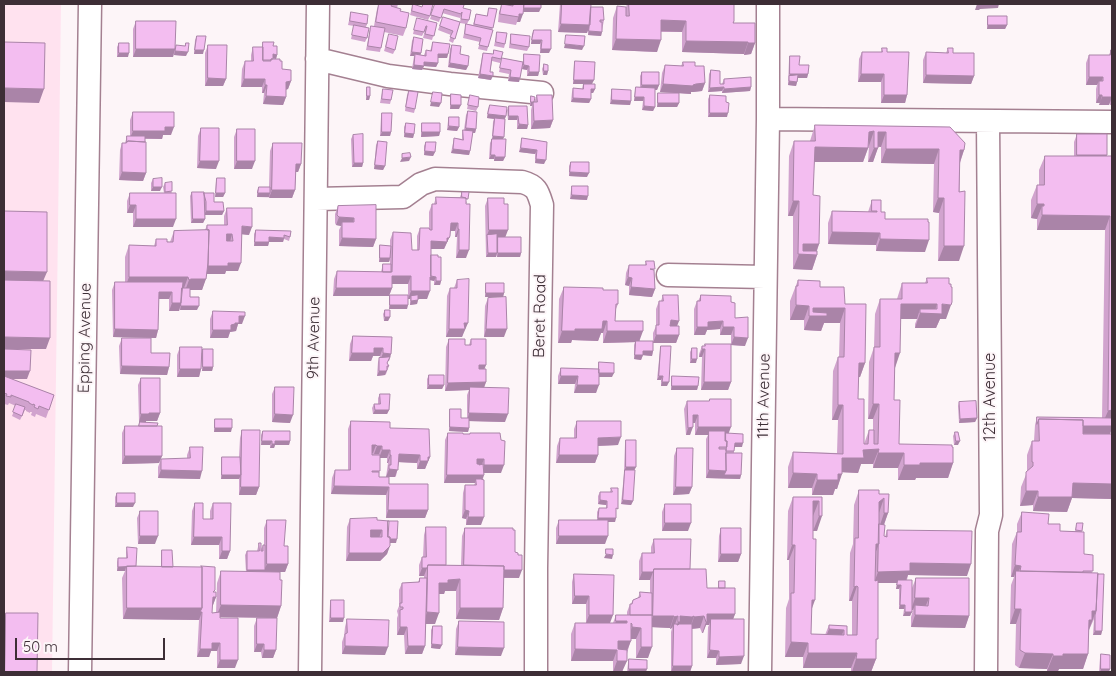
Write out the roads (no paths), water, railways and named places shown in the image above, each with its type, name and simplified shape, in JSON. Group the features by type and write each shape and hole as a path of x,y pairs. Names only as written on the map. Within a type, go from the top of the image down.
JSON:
{"street":[{"name":"Epping Avenue","path":"80,672 90,4"},
{"name":"9th Avenue","path":"310,672 318,4"},
{"name":"11th Avenue","path":"760,672 768,4"},
{"path":"317,59 388,76 542,93"},
{"path":"768,119 1112,122"},
{"name":"12th Avenue","path":"986,672 987,531 991,515 988,121"},
{"name":"Beret Road","path":"316,199 403,197 428,180 443,179 522,182 531,184 538,192 542,205 536,531 536,672"},
{"path":"668,275 765,277"}]}
